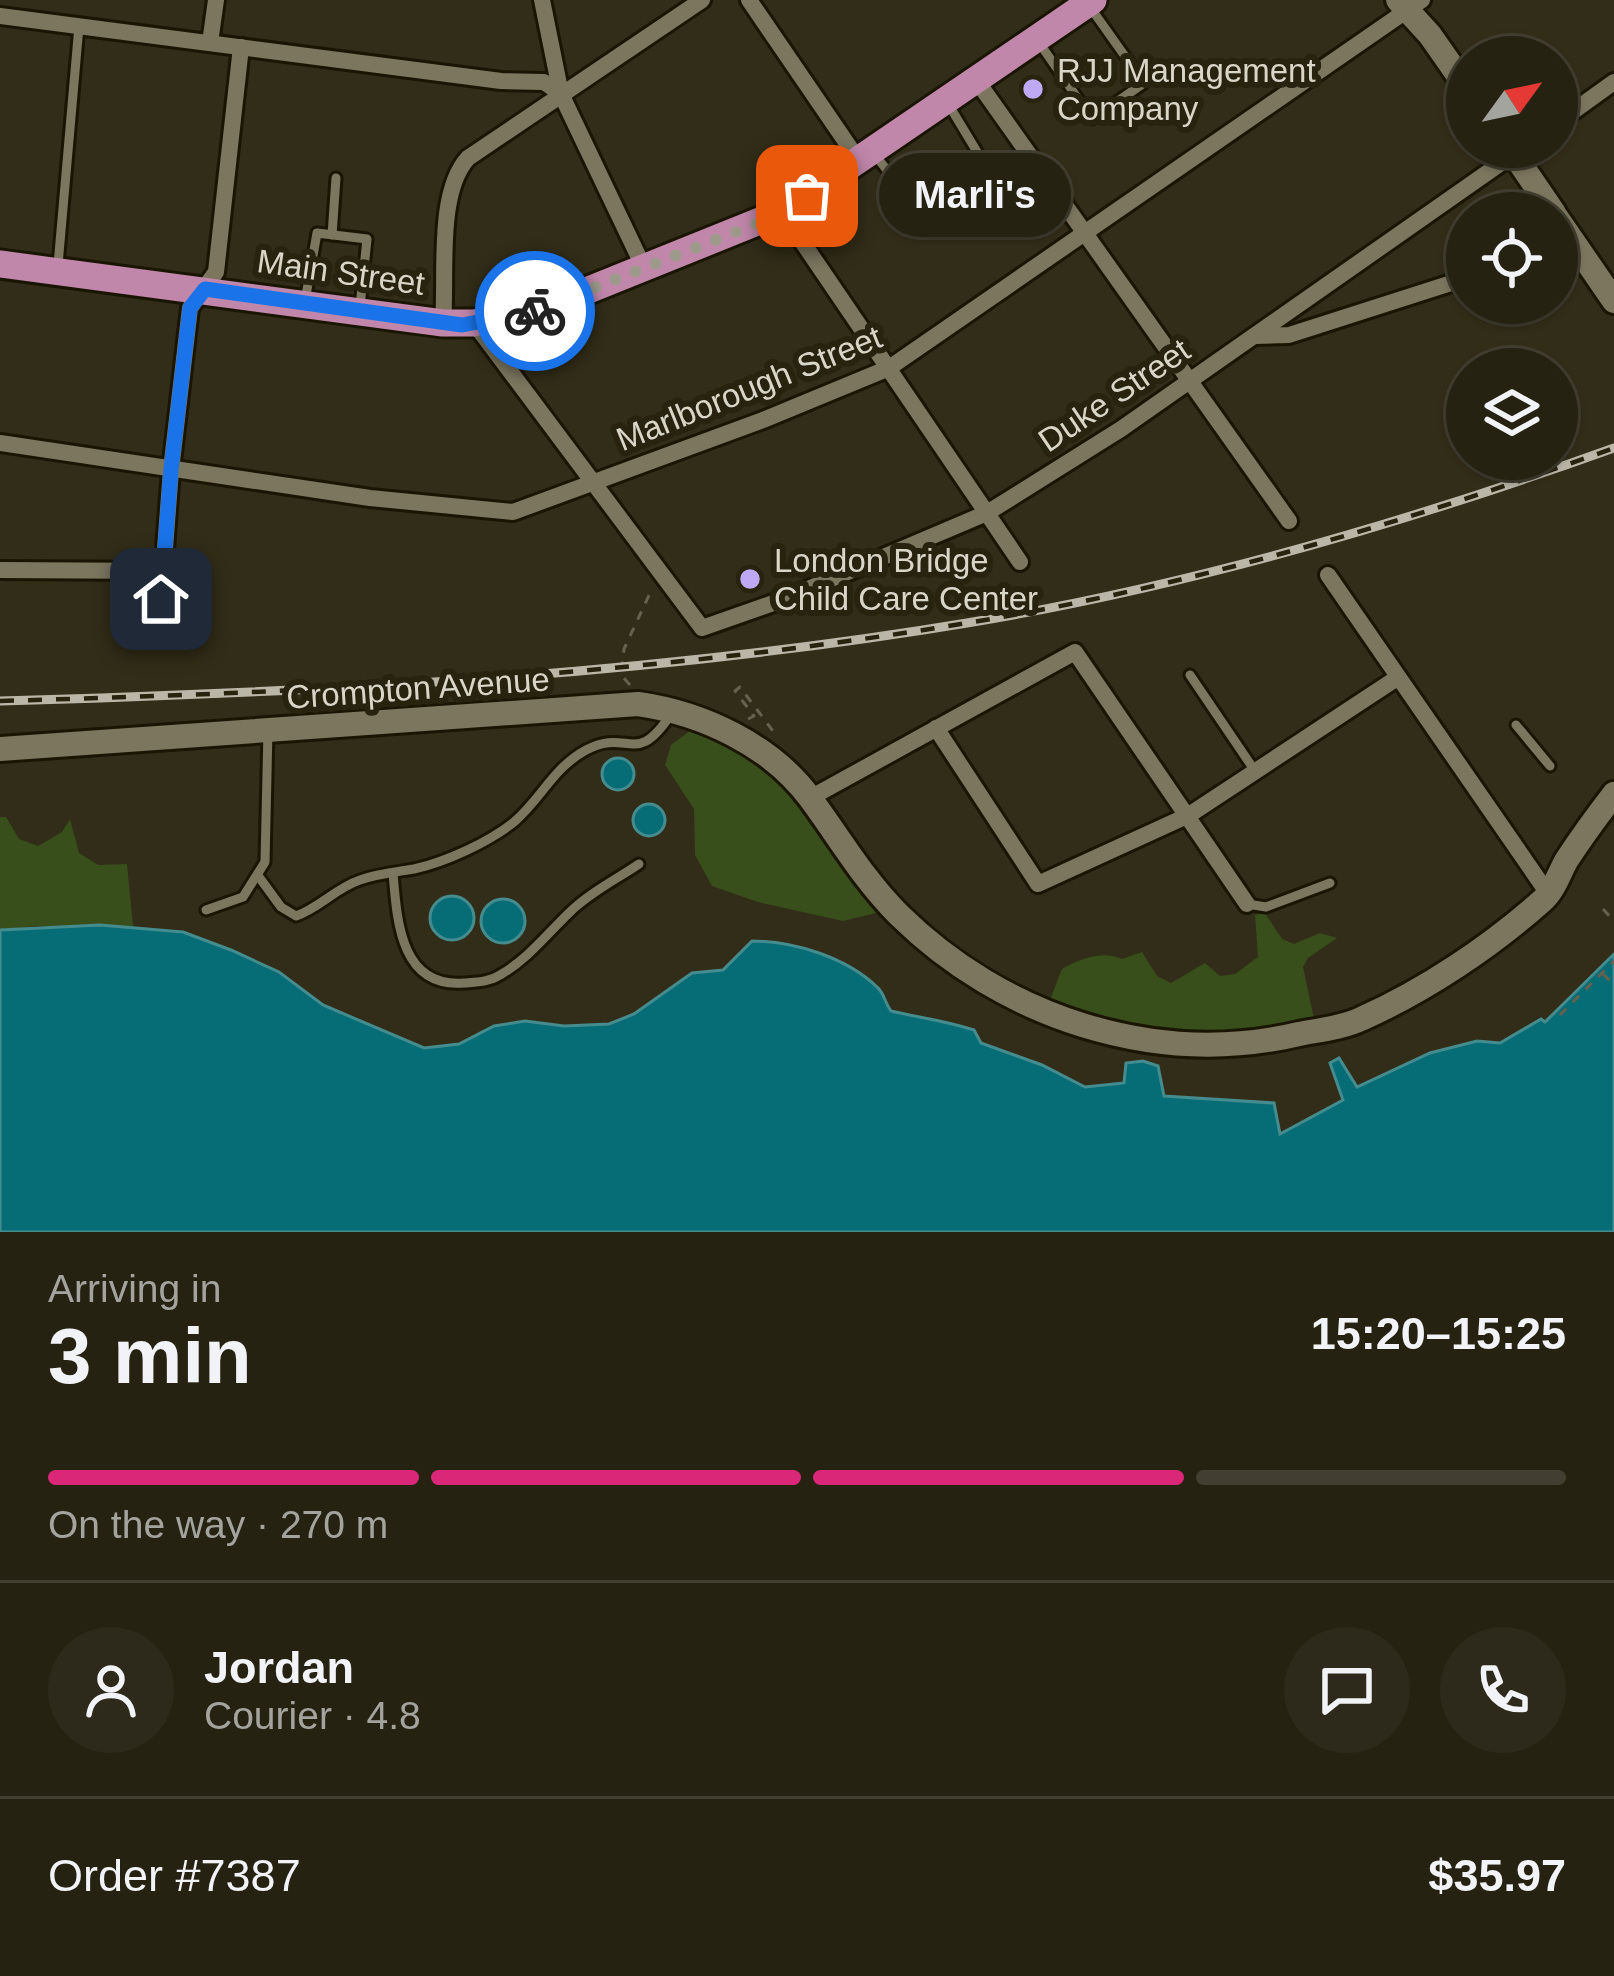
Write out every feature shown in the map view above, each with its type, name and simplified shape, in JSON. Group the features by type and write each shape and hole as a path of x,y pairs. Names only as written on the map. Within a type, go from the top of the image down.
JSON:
{"main road":[{"name":"Main Street","path":"0,263 443,323 474,323 539,310 782,212 1037,40 1076,6"}],"street":[{"path":"2,0 0,17 501,81 544,82 561,94"},
{"path":"210,43 216,0"},
{"path":"542,0 561,94 644,268"},
{"path":"443,323 449,202 457,171 469,158 701,0"},
{"path":"749,0 866,156"},
{"path":"1409,4 1446,58"},
{"name":"Marlborough Street","path":"0,443 465,510 513,512 889,368 1409,4"},
{"path":"159,627 190,308 217,266 241,47"},
{"path":"976,81 1289,521"},
{"path":"1578,108 1614,82"},
{"name":"Duke Street","path":"660,573 702,628 802,592 987,513 1190,381 1489,168"},
{"path":"782,212 1020,562"},
{"path":"1578,260 1614,302"},
{"path":"1255,336 1289,335 1446,285"},
{"path":"474,323 660,573"},
{"path":"0,570 164,571"},
{"path":"1328,575 1549,895 1579,841 1614,794"},
{"path":"810,798 1075,652 1247,904"},
{"path":"937,728 1038,884 1189,815 1397,678"},
{"name":"Crompton Avenue","path":"0,749 638,704 674,710 717,727 776,761 897,913 950,959 1002,993 1074,1024 1158,1042 1257,1044 1358,1021 1448,971 1549,895"}],"lane":[{"path":"1037,40 1092,119 1144,83 1076,6"},
{"path":"57,271 79,26"},
{"path":"866,156 921,213 932,216 962,201 986,178 988,170 946,102"},
{"path":"332,235 336,178"},
{"path":"304,304 317,233 367,239 360,312"},
{"path":"1190,675 1255,771"},
{"path":"259,878 281,907 296,916 359,880 446,859 515,821 570,760 609,742 649,741 657,737 674,710"},
{"path":"1516,725 1550,766"},
{"path":"206,910 243,897 259,878 266,839 268,730"},
{"path":"393,873 406,950 422,973 456,984 504,974 570,912 640,864"},
{"path":"1247,904 1266,907 1330,883"}],"path":[{"path":"633,687 622,675 624,649 660,573"},
{"path":"748,719 754,716 735,691 740,687 778,738 776,761"},
{"path":"1603,910 1614,922"},
{"path":"1560,1015 1614,961"},
{"path":"1602,973 1614,985"}],"green space":[{"path":"695,727 746,750 789,783 884,911 843,921 712,886 695,855 694,809 665,765 671,745"},
{"path":"0,817 6,817 19,839 38,846 62,832 70,819 79,853 98,865 127,864 133,926 0,930"},
{"path":"1265,913 1282,939 1294,944 1320,933 1337,938 1308,958 1303,967 1316,1028 1195,1043 1046,1010 1062,969 1091,957 1122,959 1142,952 1157,976 1171,983 1205,963 1220,976 1235,974 1258,957 1255,915"}],"water":[{"path":"618,758 629,763 634,774 629,785 618,790 607,785 602,774 607,763"},
{"path":"649,804 660,809 665,820 660,831 649,836 638,831 633,820 638,809"},
{"path":"452,896 468,902 474,918 468,934 452,940 436,934 430,918 436,902"},
{"path":"503,899 519,905 525,921 519,937 503,943 487,937 481,921 487,905"},
{"path":"100,925 183,932 231,950 279,972 323,1005 424,1048 459,1044 494,1026 525,1021 564,1026 609,1024 634,1014 692,973 723,970 752,941 784,944 850,967 880,990 891,1011 974,1030 981,1043 1085,1087 1124,1083 1126,1063 1143,1061 1158,1066 1164,1096 1274,1103 1280,1134 1343,1100 1330,1063 1339,1058 1357,1087 1430,1053 1477,1041 1500,1043 1541,1019 1545,1022 1614,954 1614,1232 0,1232 0,930"}],"railway":[{"path":"0,701 243,692 606,669 967,623 1213,572 1456,502 1614,448"}],"way so far":[{"path":"535,311 756,224 807,196"}],"place":[{"name":"RJJ Management Company","path":"1033,89"},
{"name":"Marli's","path":"807,196"},
{"name":"London Bridge Child Care Center","path":"750,579"}],"route":[{"path":"161,599 190,308 205,289 462,325 535,311"}]}
